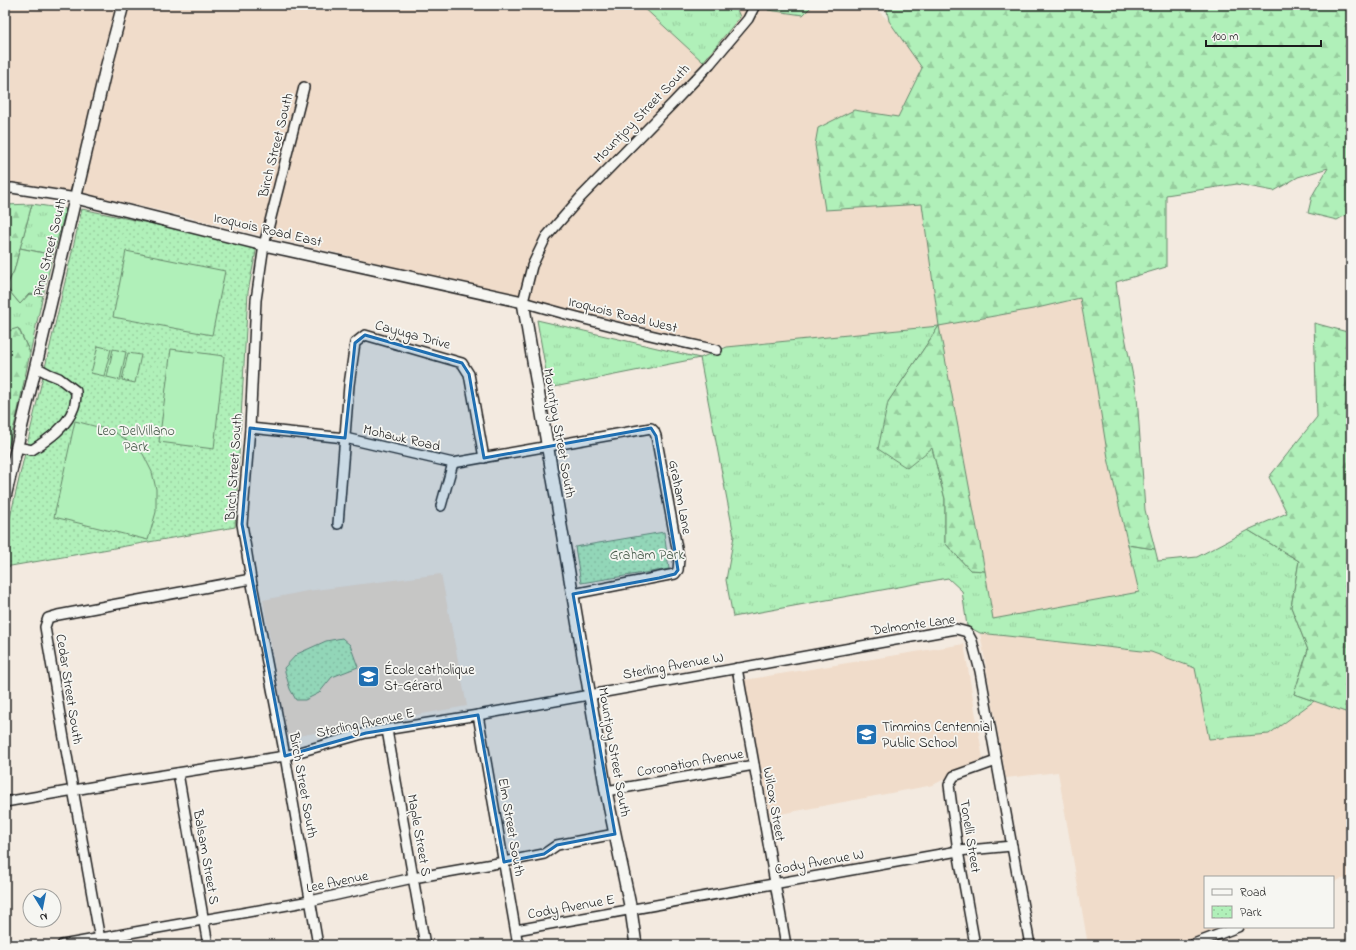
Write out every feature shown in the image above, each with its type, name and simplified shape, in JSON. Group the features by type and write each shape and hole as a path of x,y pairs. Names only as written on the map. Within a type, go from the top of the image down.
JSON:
{"street":[{"name":"Pine Street South","path":"5,497 105,72 123,5"},
{"name":"Mountjoy Street South","path":"636,945 631,910 606,791 523,302 532,266 546,238 581,197 710,64 748,19 755,5"},
{"name":"Birch Street South","path":"304,87 264,245 256,300 250,428 242,524 251,579 286,756 318,945"},
{"name":"Iroquois Road East","path":"5,189 12,188 76,198 264,245 523,302"},
{"name":"Iroquois Road West","path":"523,302 562,314 717,350"},
{"name":"Cayuga Drive","path":"345,438 349,385 355,343 366,335 462,363 469,374 484,458"},
{"path":"17,447 32,450 50,438 65,423 75,406 76,391 59,378 36,367"},
{"name":"Mohawk Road","path":"250,428 345,438 453,463 547,447"},
{"name":"Graham Lane","path":"547,447 651,428 656,436 679,559 678,570 675,574 573,594"},
{"path":"338,524 345,438"},
{"path":"441,506 453,463"},
{"name":"Cedar Street South","path":"100,942 45,627 48,618 58,614 251,579"},
{"name":"Delmonte Lane","path":"737,668 956,629 967,632 972,641 980,671 1030,945"},
{"name":"Sterling Avenue W","path":"590,694 737,668"},
{"name":"Wilcox Street","path":"737,668 786,945"},
{"name":"Sterling Avenue E","path":"5,802 286,756 366,733 590,694"},
{"name":"Elm Street South","path":"478,714 518,945"},
{"name":"Maple Street S","path":"387,730 425,945"},
{"name":"Tonelli Street","path":"975,945 958,851 949,785 954,776 996,761"},
{"name":"Coronation Avenue","path":"606,791 754,765"},
{"name":"Balsam Street S","path":"178,773 208,945"},
{"name":"Lee Avenue","path":"62,945 100,942 203,920 310,901 413,878 544,854 557,845 615,834"},
{"name":"Cody Avenue W","path":"631,910 958,851 1012,846"},
{"name":"Cody Avenue E","path":"516,930 631,910"},
{"path":"1191,945 1235,928"}],"highlighted area":[{"path":"365,335 462,363 469,374 484,458 651,428 656,436 678,570 675,574 659,578 573,594 615,834 557,845 544,854 504,862 478,715 366,733 285,756 242,524 250,428 345,438 355,343"}],"shaded area":[{"path":"5,5 641,5 703,61 740,17 735,5 769,5 768,10 803,15 813,5 872,5 889,21 922,68 898,117 854,110 922,203 939,326 727,347 179,215 90,195 5,187"},
{"path":"1080,298 1123,524 1139,592 993,619 939,326 1033,309"},
{"name":"École catholique St-Gérard","path":"441,574 467,706 287,738 263,600 307,591"},
{"path":"980,633 1151,652 1195,668 1269,734 1314,701 1351,714 1351,877 1334,882 1334,876 1204,876 1204,928 1248,928 1205,945 1088,945 1058,772 1006,778"},
{"name":"Timmins Centennial Public School","path":"964,644 983,759 933,785 770,816 744,680"}],"green space":[{"path":"641,5 735,5 740,17 703,62"},
{"path":"769,5 813,5 803,15 768,10"},
{"path":"886,5 1351,5 1351,212 1337,220 1308,213 1312,196 1328,168 1298,177 1274,191 1237,184 1166,195 1166,267 1116,282 1119,307 1137,396 1145,510 1155,549 1128,545 1108,458 1080,298 1033,309 939,326 922,204 825,210 815,145 818,128 854,110 898,117 922,68 889,21"},
{"path":"32,204 66,209 53,255 20,248"},
{"path":"32,204 14,271 5,289 5,205"},
{"name":"Leo DelVillano Park","path":"82,209 257,246 248,292 235,527 5,567 5,539"},
{"path":"20,248 53,255 43,295 29,294 20,304 6,287 14,271"},
{"path":"126,251 225,271 212,335 113,317"},
{"path":"6,287 20,304 29,294 43,295 30,353 19,329 5,332"},
{"path":"537,320 700,358 549,388"},
{"path":"1314,323 1351,333 1351,714 1294,694 1308,650 1291,607 1299,561 1248,530 1287,513 1269,477 1317,417"},
{"path":"939,326 888,402 932,448 945,499 945,543 970,570 985,571 993,619 1139,592 1128,545 1155,549 1158,561 1197,557 1248,530 1299,561 1291,607 1308,650 1294,694 1314,701 1269,734 1209,739 1195,668 1151,652 980,633 967,626 962,591 948,578 733,617 726,580 734,536 700,358 727,347"},
{"path":"939,326 985,571 970,570 945,543 945,499 932,448 907,468 878,449 888,402"},
{"path":"18,328 30,353 17,415 8,448 5,444 5,332"},
{"path":"98,346 111,349 104,376 91,373"},
{"path":"113,349 126,352 120,380 107,377"},
{"path":"171,349 224,356 214,449 159,442"},
{"path":"128,353 141,355 135,383 122,380"},
{"path":"75,421 113,431 143,454 152,472 156,489 156,512 148,540 54,517"},
{"name":"Graham Park","path":"664,532 669,569 581,583 575,547"},
{"path":"342,638 350,645 358,667 332,677 319,693 305,700 296,700 290,689 284,668 297,654 326,641"}],"place":[{"name":"École catholique St-Gérard","path":"369,677"},
{"name":"Timmins Centennial Public School","path":"866,734"}]}
